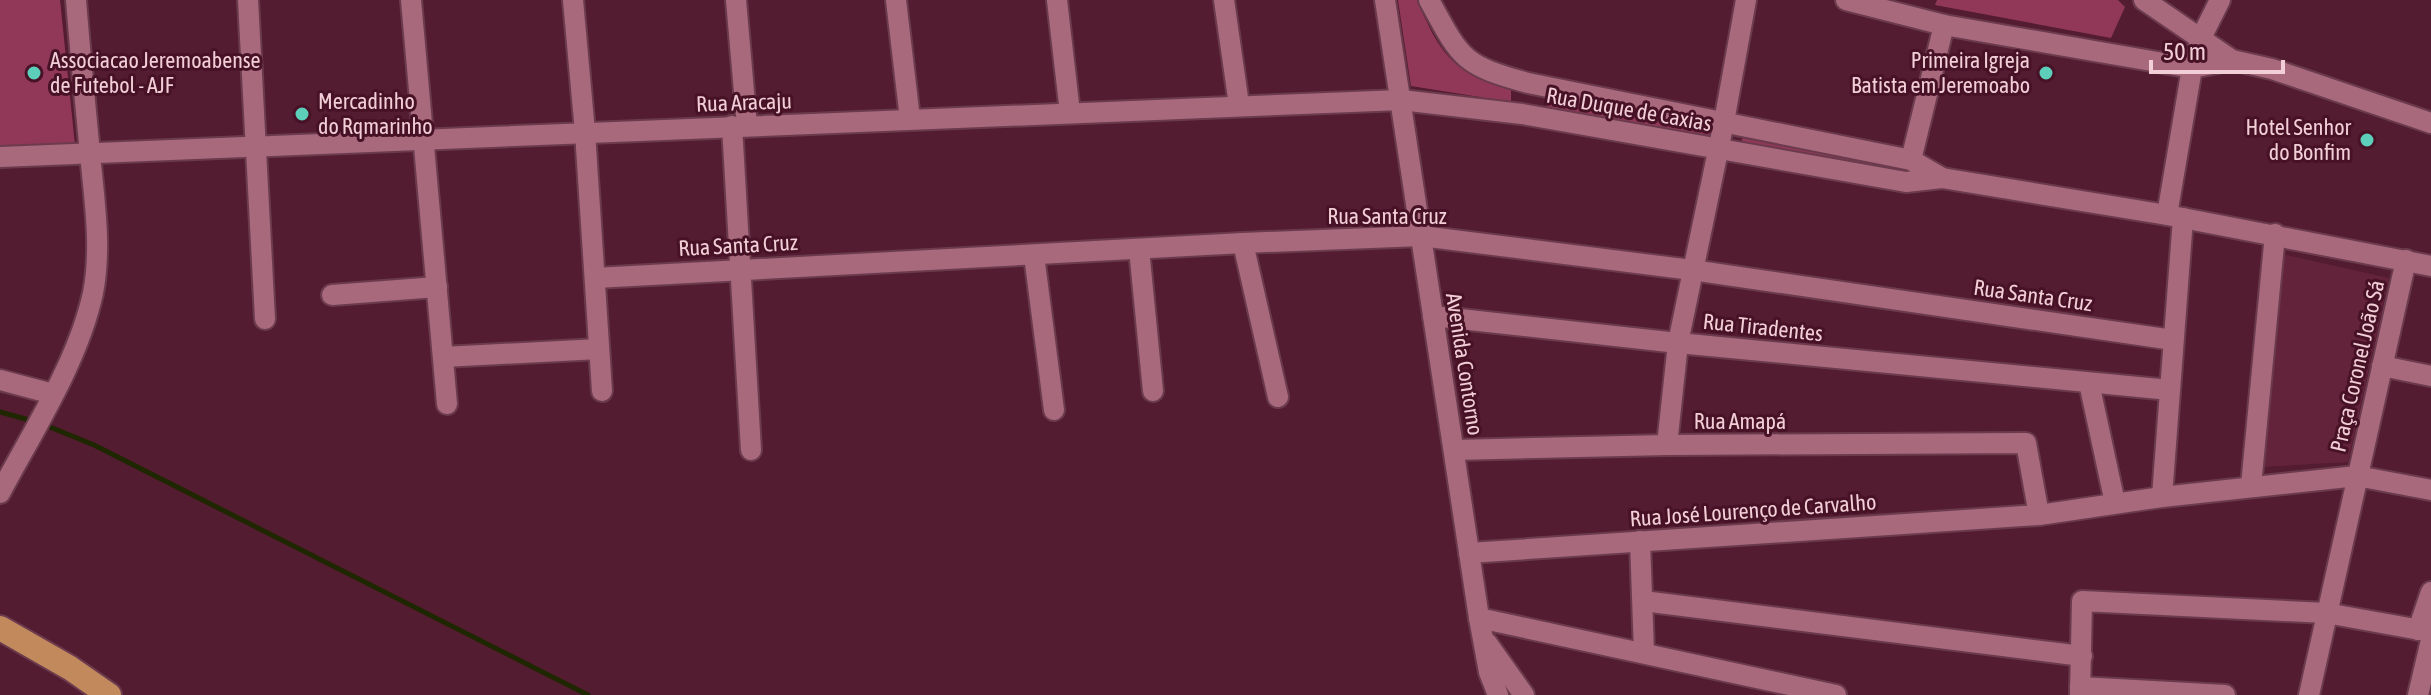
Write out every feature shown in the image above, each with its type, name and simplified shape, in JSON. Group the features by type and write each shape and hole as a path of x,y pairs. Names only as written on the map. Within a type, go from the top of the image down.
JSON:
{"highway":[{"path":"0,628 70,668 109,695"}],"street":[{"path":"0,493 53,394 84,326 93,292 96,212 76,0"},
{"path":"248,0 265,319"},
{"path":"411,0 447,404"},
{"path":"573,0 602,391"},
{"path":"736,0 741,269 751,450"},
{"path":"896,0 910,119"},
{"path":"1057,0 1070,113"},
{"path":"1224,0 1239,105"},
{"name":"Avenida Contorno","path":"1385,0 1481,627 1489,672 1498,695"},
{"path":"1429,0 1454,45 1473,65 1528,83"},
{"path":"1667,445 1678,343 1719,149 1746,0"},
{"path":"1846,0 1914,8 1944,25 2192,68 2232,60"},
{"path":"2144,0 2232,60 2272,69 2431,123"},
{"path":"2162,497 2173,340 2175,216 2192,68 2201,38 2220,0"},
{"path":"1911,160 1944,25"},
{"name":"Rua Duque de Caxias","path":"1942,178 1911,160 1528,83 1522,114 1906,182 1942,178 2275,234"},
{"name":"Rua Aracaju","path":"0,157 1401,100 1522,114"},
{"path":"2251,486 2275,234"},
{"name":"Praça Coronel João Sá","path":"2162,497 2357,476 2406,260 2275,234"},
{"name":"Rua Santa Cruz","path":"595,278 1421,236 1692,270 2173,340"},
{"path":"1243,243 1278,397"},
{"path":"1139,249 1153,391"},
{"path":"1034,255 1054,410"},
{"path":"2406,260 2431,266"},
{"path":"332,295 437,287"},
{"name":"Rua Tiradentes","path":"1433,316 2170,390"},
{"path":"443,357 599,349"},
{"path":"2382,366 2431,376"},
{"path":"0,380 53,394"},
{"path":"2089,383 2115,503"},
{"name":"Rua Amapá","path":"1454,450 2026,443 2039,515"},
{"path":"2309,695 2357,476 2431,490"},
{"name":"Rua José Lourenço de Carvalho","path":"1469,553 2039,515 2162,497"},
{"path":"1640,541 1644,652"},
{"path":"2418,695 2431,592"},
{"path":"1643,601 2082,656"},
{"path":"2225,695 2080,691 2082,601 2326,613 2427,634"},
{"path":"1481,627 1644,652 1836,695"},
{"name":"Avenida Contorno","path":"1481,627 1524,695"}],"shaded area":[{"name":"Associacao Jeremoabense de Futebol - AJF","path":"0,0 60,0 75,145 0,146"},
{"path":"1398,0 1417,0 1433,35 1450,58 1474,75 1511,90 1511,102 1411,86"},
{"path":"1937,0 2118,0 2125,7 2111,38 1935,5"},
{"path":"1548,97 1715,128 1713,137 1546,107"},
{"path":"1743,134 1905,165 1903,174 1741,144"},
{"path":"2282,254 2389,278 2348,462 2262,467"}],"waterway":[{"path":"0,412 36,422"},
{"path":"45,425 94,445 588,695"}],"place":[{"name":"Associacao Jeremoabense de Futebol - AJF","path":"34,73"},
{"name":"Primeira Igreja Batista em Jeremoabo","path":"2046,73"},
{"name":"Mercadinho do Rqmarinho","path":"302,114"},
{"name":"Hotel Senhor do Bonfim","path":"2367,140"}]}
